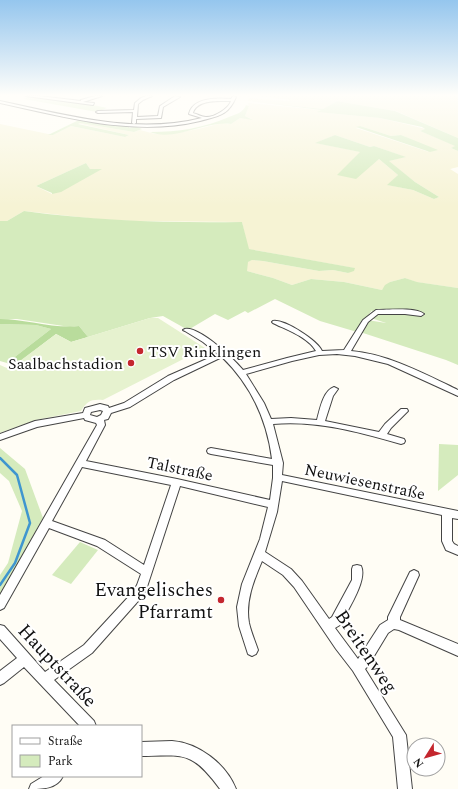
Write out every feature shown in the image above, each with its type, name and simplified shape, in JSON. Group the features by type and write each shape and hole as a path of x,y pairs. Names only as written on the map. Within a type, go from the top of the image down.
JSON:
{"street":[{"path":"346,353 365,321 376,312 405,312 421,314"},
{"path":"275,322 309,340 317,346 320,353"},
{"path":"187,330 224,354 242,373 269,422 274,440 278,463 273,504 268,529 242,603 243,618 252,650"},
{"path":"242,373 320,353 346,353 371,356 458,393"},
{"path":"107,411 127,405 171,378 224,354"},
{"path":"320,422 329,395 334,389"},
{"path":"0,437 35,424 86,415 90,409 97,407 105,408 107,411"},
{"path":"86,415 91,420 100,420 105,417 107,411"},
{"path":"382,436 383,429 399,417 404,411"},
{"path":"0,605 98,431 101,425 100,420"},
{"path":"269,422 288,420 320,422 382,436 401,442"},
{"path":"211,451 278,463"},
{"name":"Talstraße","path":"80,463 177,482 273,504"},
{"name":"Neuwiesenstraße","path":"277,477 447,514 458,515"},
{"path":"44,680 88,649 136,596 142,587 177,482"},
{"path":"447,514 447,541 450,547 458,551"},
{"path":"46,523 101,543 146,572"},
{"name":"Breitenweg","path":"260,554 275,563 298,584 357,667 399,735 405,789"},
{"path":"327,626 336,621 357,580 357,569"},
{"path":"394,624 394,617 414,575"},
{"path":"357,667 364,662 384,629 389,625 394,624 400,625 458,650"},
{"name":"Hauptstraße","path":"0,630 44,680 87,725"},
{"path":"0,679 25,659"},
{"path":"142,749 172,748 183,749 191,752 208,764 229,789"},
{"path":"36,789 54,777"}],"shaded area":[{"path":"0,133 42,133 53,135 57,133 104,133 125,137 129,135 120,133 371,133 429,152 412,140 401,135 391,136 381,133 424,133 456,146 451,148 458,151 458,167 450,169 458,174 458,288 416,282 405,278 390,282 382,290 344,282 311,279 292,285 247,271 247,262 252,260 263,261 319,271 333,270 348,273 354,268 248,249 242,222 132,221 97,219 24,211 7,221 0,221","holes":["335,135 405,157 388,161 415,182 439,197 434,199 413,190 388,185 398,175 379,159 338,175 361,152 316,143","86,163 90,169 52,194 36,186"]},
{"path":"446,133 458,133 458,138"}],"green space":[{"path":"52,133 57,133 53,135 48,135"},
{"path":"104,133 119,133 129,135 125,137"},
{"path":"154,133 181,133 170,134"},
{"path":"373,133 381,133 391,136 401,135 438,150 430,152"},
{"path":"424,133 446,133 458,138 458,151 451,148 455,146"},
{"path":"335,135 406,157 389,161 415,182 439,197 434,199 413,190 387,185 398,175 379,159 356,179 337,175 360,152 315,143"},
{"path":"86,163 90,169 102,169 61,192 52,194 36,186"},
{"path":"24,211 133,221 242,222 249,249 355,268 354,271 348,273 333,270 319,271 263,261 252,260 248,262 247,271 292,285 311,279 344,282 382,290 385,285 390,282 405,278 417,282 458,288 458,365 360,332 367,320 386,323 371,318 372,310 357,332 320,321 275,299 248,313 245,311 228,320 215,314 188,330 163,316 150,318 88,337 79,326 70,327 17,319 0,319 0,221 7,221"},
{"path":"150,318 158,318 205,348 103,400 90,401 81,411 36,420 0,433 0,365 9,369 56,334 71,342"},
{"path":"0,319 69,327 79,326 88,337 71,342 56,334 14,366 7,363 51,329 36,325 0,324"},
{"path":"0,324 36,325 51,329 7,363 0,361"},
{"path":"439,444 458,445 458,475 438,491"},
{"path":"0,448 25,469 43,518 0,595 0,575 8,563 22,511 9,481 0,473"},
{"path":"80,542 98,550 71,584 52,575"}],"waterway":[{"path":"0,458 17,475 30,523 15,563 0,585"}],"place":[{"name":"TSV Rinklingen","path":"140,351"},
{"name":"Saalbachstadion","path":"131,363"},
{"name":"Evangelisches Pfarramt","path":"221,600"}]}
